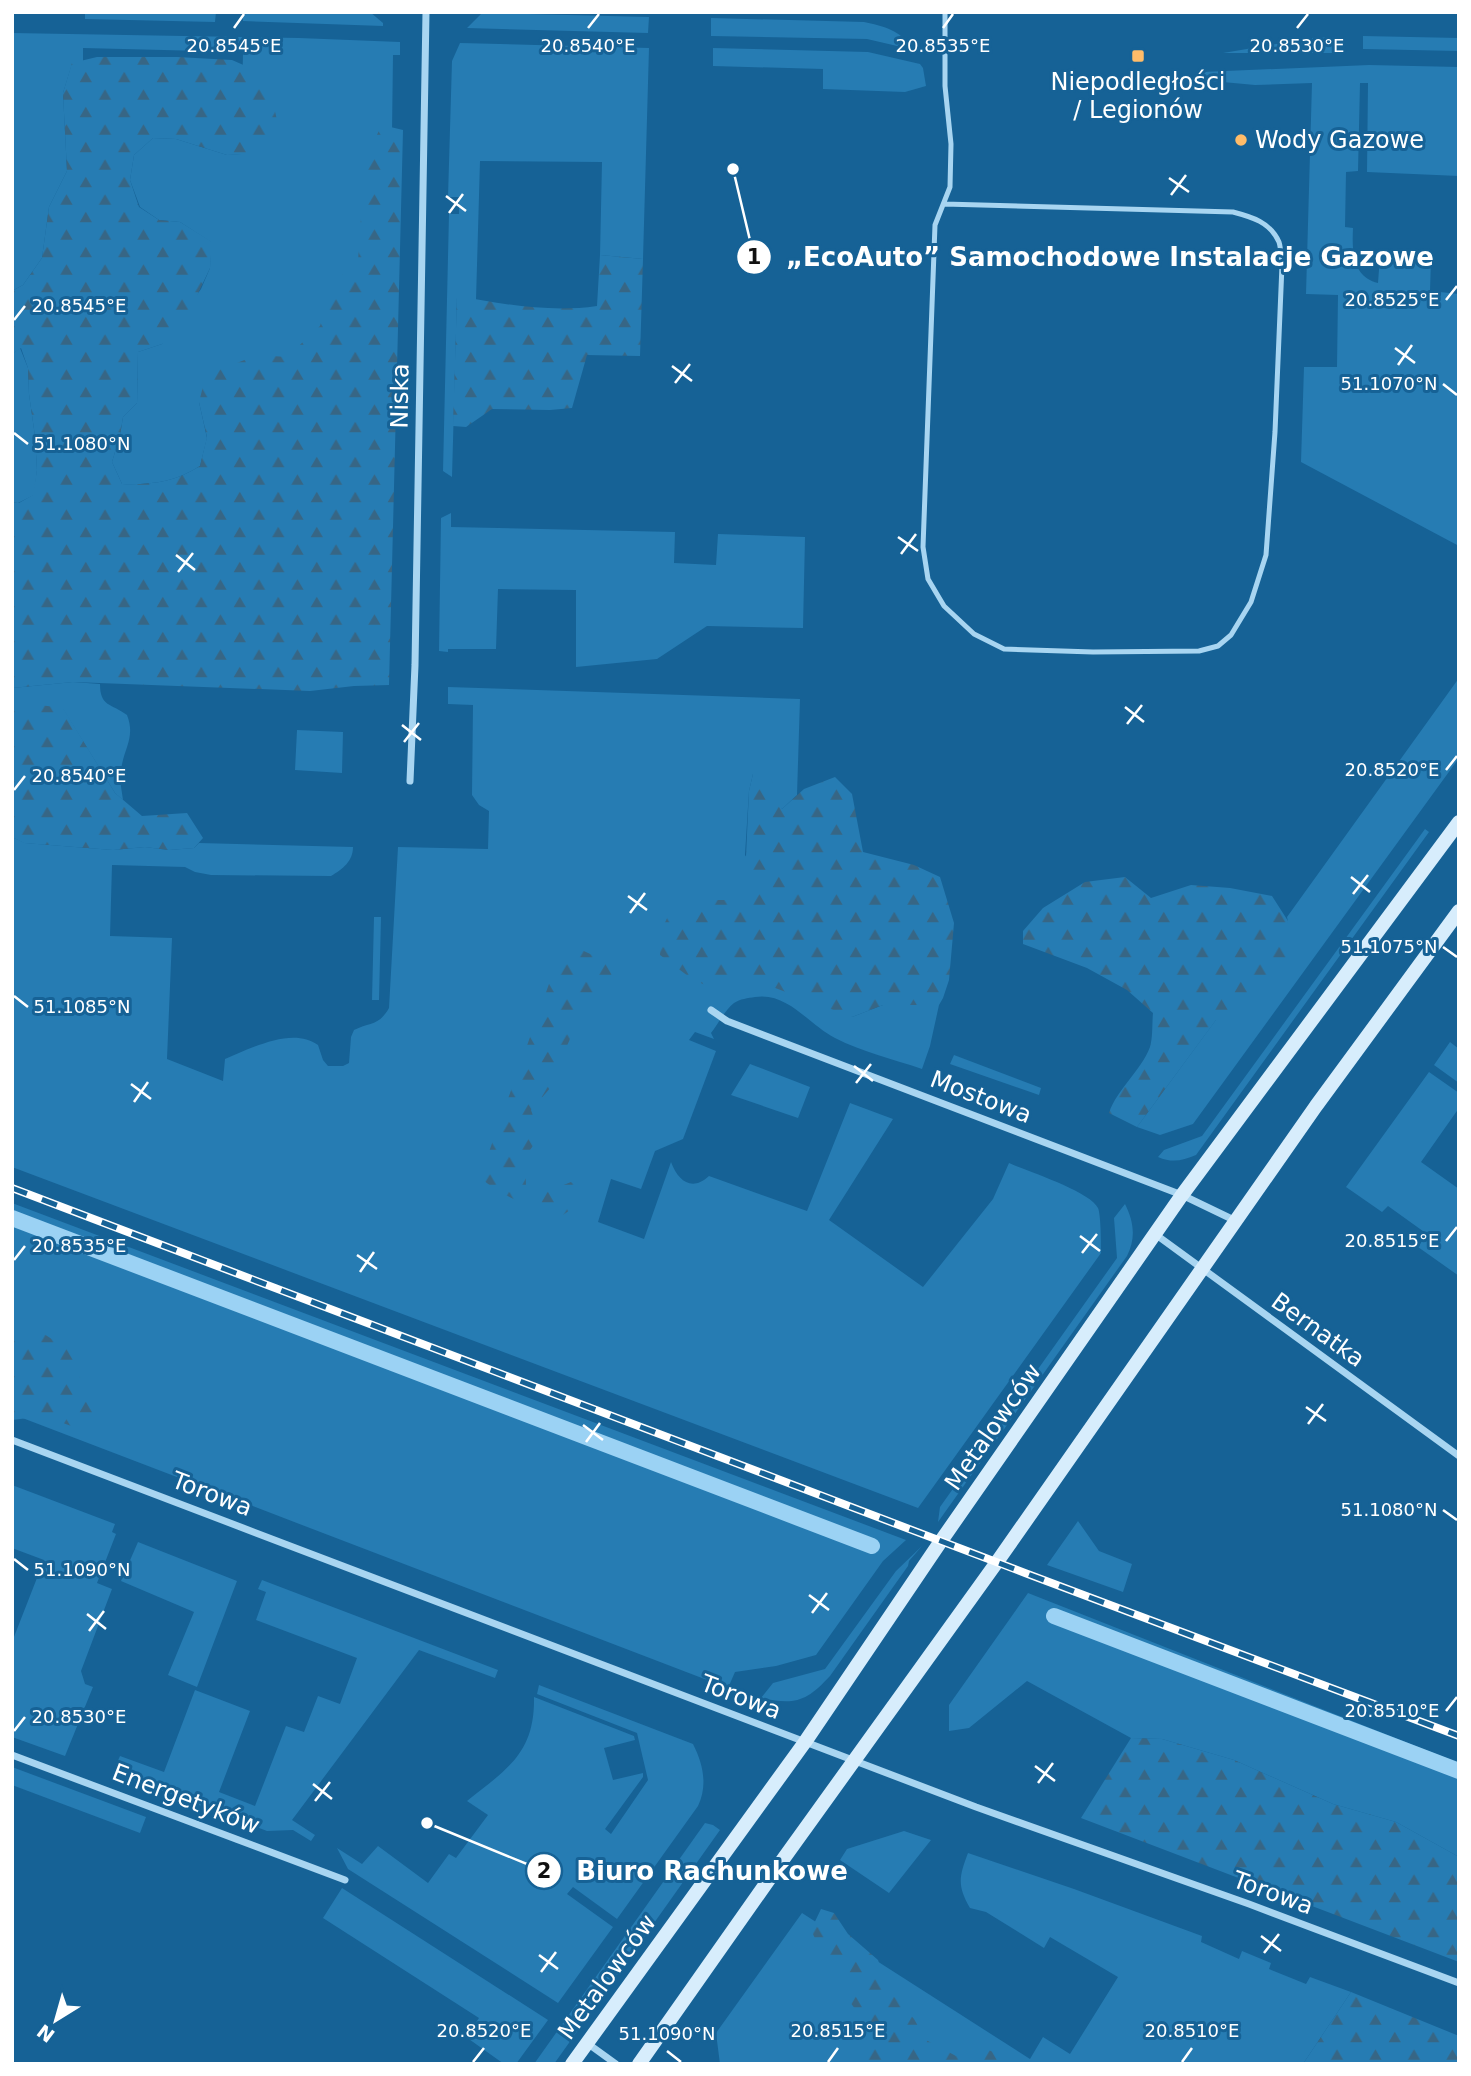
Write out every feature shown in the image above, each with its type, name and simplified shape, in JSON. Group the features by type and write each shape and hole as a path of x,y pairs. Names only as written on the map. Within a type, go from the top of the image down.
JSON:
{"street":[{"name":"Niska","path":"410,781 415,665 426,12"},
{"name":"Metalowców","path":"572,2064 805,1742 1182,1195 1459,822"},
{"path":"639,2064 997,1562 1316,1106 1459,911"},
{"name":"Mostowa","path":"711,1010 727,1021 1182,1195 1236,1221"},
{"name":"Bernatka","path":"1155,1234 1459,1456"},
{"name":"Torowa","path":"12,1440 975,1807 1249,1904 1459,1983"},
{"name":"Energetyków","path":"12,1755 345,1880"},
{"path":"587,2043 616,2064"}],"lane":[{"path":"944,204 1233,212 1258,219 1279,242 1282,265 1275,432 1266,555 1251,602 1231,635 1218,646 1199,651 1004,649 974,634 944,606 928,579 923,547 935,225 950,187 951,144 945,86 945,12"}],"green space":[{"path":"85,12 216,12 215,22 85,19"},
{"path":"243,12 370,12 383,26 243,21"},
{"path":"482,13 649,17 648,33 467,28"},
{"path":"711,18 864,22 897,33 910,49 867,39 711,36"},
{"path":"12,33 400,42 400,55 393,55 387,518 199,402 207,438 200,466 182,476 162,481 122,484 112,462 123,417 137,403 138,352 162,344 201,289 210,268 211,242 180,222 159,220 140,207 130,180 134,155 153,138 176,139 227,155 241,154 243,52 83,48 83,61 72,64 63,93 67,171 49,207 42,258 23,285 12,291"},
{"path":"1363,36 1459,38 1459,51 1363,49"},
{"path":"1341,37 1342,53 1223,53 1311,38"},
{"path":"460,43 649,48 643,259 600,255 602,162 480,161 476,300 457,297 452,477 443,471 449,214 459,214 459,197 448,197 452,61"},
{"path":"713,48 868,52 920,64 926,86 905,92 823,89 823,69 713,66"},
{"path":"97,57 232,60 262,73 272,98 279,129 247,154 227,155 176,139 153,138 134,155 130,180 139,207 159,220 180,222 212,242 210,268 179,334 162,344 138,352 137,403 123,417 112,462 122,484 162,481 182,476 200,466 207,437 199,402 206,375 257,355 287,357 320,326 329,296 342,275 358,261 365,158 382,125 403,130 389,685 310,691 73,682 12,688 12,502 19,503 33,495 37,470 28,368 21,348 12,354 12,291 23,285 42,258 49,207 67,171 63,93 72,63"},
{"path":"1369,65 1459,67 1459,176 1367,172 1368,83 1360,83 1358,171 1346,172 1345,227 1353,228 1355,262 1369,280 1378,283 1380,256 1431,259 1430,291 1459,294 1459,546 1301,462 1304,367 1337,367 1338,295 1306,294 1312,83 1255,85 1201,80 1202,72"},
{"path":"600,255 643,259 640,356 587,355 572,408 492,409 466,427 453,426 457,296 544,308 597,306"},
{"path":"20,348 28,368 37,470 34,495 18,503 12,502 12,354"},
{"path":"451,513 451,527 675,532 674,563 716,565 718,534 805,537 803,628 707,626 657,659 576,667 576,590 498,589 496,649 439,651 441,518"},
{"path":"1459,678 1459,758 1193,1124 1160,1135 1137,1127 1288,922 1287,917"},
{"path":"73,682 100,684 104,701 127,715 130,737 120,774 123,800 115,793 63,709 12,707 12,688"},
{"path":"448,687 800,699 797,795 782,809 753,774 749,791 745,855 852,1017 883,1005 939,1005 922,1069 845,1043 778,999 755,997 734,1003 711,1033 714,1039 695,1032 689,1040 716,1051 683,1139 655,1151 641,1189 611,1179 598,1222 644,1239 671,1162 682,1179 691,1184 703,1181 709,1176 807,1211 850,1103 893,1119 829,1220 923,1287 993,1199 1009,1163 1071,1188 1098,1208 1101,1253 918,1508 12,1167 12,837 25,843 113,850 145,847 169,850 194,848 199,843 353,847 346,864 331,876 211,875 185,867 112,865 110,936 172,938 167,1059 223,1081 225,1059 271,1041 296,1038 318,1045 328,1066 343,1066 349,1063 354,1030 378,1021 389,1008 398,847 488,849 489,811 479,805 472,795 473,705 448,704"},
{"path":"24,703 63,708 115,793 142,816 187,813 203,838 194,848 169,850 145,847 113,850 24,843 12,837 12,707"},
{"path":"297,730 343,732 342,773 295,770"},
{"path":"753,774 770,775 782,809 804,789 835,777 852,794 863,852 914,865 940,877 954,923 949,980 939,1005 883,1005 852,1017 738,974 723,993 692,979 660,955 661,931 669,914 710,900 756,900 745,878 749,791"},
{"path":"1425,829 1429,832 1196,1155 1177,1160 1158,1157 1164,1150 1202,1136"},
{"path":"1125,877 1151,898 1191,885 1230,888 1272,896 1288,921 1287,941 1292,954 1287,969 1256,996 1233,1022 1216,1020 1137,1127 1109,1113 1150,1047 1153,1013 1127,990 1087,968 1023,944 1023,931 1043,908 1085,882"},
{"path":"374,917 381,917 379,1000 372,1000"},
{"path":"564,942 610,963 612,976 582,1012 566,1048 559,1078 531,1110 540,1136 525,1157 526,1186 537,1192 571,1182 585,1191 577,1205 563,1215 508,1196 480,1177"},
{"path":"1450,1042 1459,1049 1459,1083 1434,1065"},
{"path":"954,1055 1041,1088 1039,1095 950,1064"},
{"path":"750,1064 810,1087 798,1118 731,1095"},
{"path":"1429,1072 1459,1093 1459,1108 1421,1162 1459,1189 1459,1276 1418,1247 1427,1234 1388,1206 1382,1212 1346,1187"},
{"path":"12,1203 906,1540 883,1561 816,1655 776,1666 735,1672 728,1688 12,1414"},
{"path":"1125,1204 1133,1230 1127,1256 938,1522 940,1507 1117,1258 1114,1218"},
{"path":"12,1324 44,1334 75,1354 83,1391 109,1411 93,1434 44,1416 12,1420"},
{"path":"12,1485 115,1524 112,1532 116,1534 97,1583 112,1589 81,1671 85,1684 93,1687 65,1756 12,1737 12,1642 44,1560 12,1548"},
{"path":"1078,1521 1099,1551 1132,1564 1123,1592 1047,1565"},
{"path":"138,1542 237,1581 197,1687 168,1675 194,1612 121,1581"},
{"path":"922,1546 822,1685 807,1696 791,1701 761,1698 773,1683 825,1669 896,1571"},
{"path":"262,1580 498,1670 495,1678 419,1650 292,1820 315,1835 311,1841 293,1830 267,1831 113,1772 120,1756 164,1772 195,1690 250,1711 219,1792 255,1806 286,1726 304,1732 318,1696 340,1704 357,1658 256,1620 266,1592 258,1589"},
{"path":"1028,1593 1459,1763 1459,1857 1396,1822 1333,1804 1234,1760 1162,1739 1131,1738 1027,1681 969,1728 949,1731 949,1705"},
{"path":"539,1685 693,1744 703,1775 703,1790 698,1806 617,1919 573,1887 567,1894 613,1927 558,2003 348,1869 337,1848 362,1864 378,1846 428,1883 449,1854 456,1858 488,1815 467,1801 506,1769 524,1746 530,1732 534,1697 634,1736 635,1740 604,1748 613,1780 643,1773 643,1777 605,1829 611,1834 648,1780 637,1733 537,1694"},
{"path":"1131,1738 1162,1739 1234,1760 1333,1804 1396,1822 1459,1857 1459,1962 1081,1818"},
{"path":"12,1767 146,1817 140,1833 12,1785"},
{"path":"705,1823 720,1830 554,2064 534,2064"},
{"path":"904,1831 931,1840 889,1893 840,1860 847,1849"},
{"path":"968,1853 1202,1936 1201,1942 1239,1959 1242,1951 1271,1963 1269,1969 1306,1984 1310,1977 1351,1992 1303,2064 720,2064 716,2033 802,1913 1030,2059 1043,2037 1070,2054 1118,1977 1050,1937 1044,1948 986,1912 970,1908 961,1887"},
{"path":"342,1888 548,2020 516,2064 504,2064 466,2037 479,2018 323,1918"},
{"path":"821,1909 834,1913 848,1934 878,1960 887,1988 914,2019 926,2040 956,2056 975,2045 1017,2064 848,2064 872,2048 871,2029 849,2001 832,1964 822,1953 811,1930"},
{"path":"1351,1992 1459,2036 1459,2064 1303,2064"}],"waterway":[{"path":"12,1218 872,1546"},
{"path":"1054,1616 1459,1771"}],"railway":[{"path":"12,1188 1459,1736"}],"place":[{"name":"Niepodległości / Legionów","path":"1138,56"},
{"name":"Wody Gazowe","path":"1241,140"},
{"name":"„EcoAuto” Samochodowe Instalacje Gazowe","path":"733,169"},
{"name":"Biuro Rachunkowe","path":"427,1823"}]}
